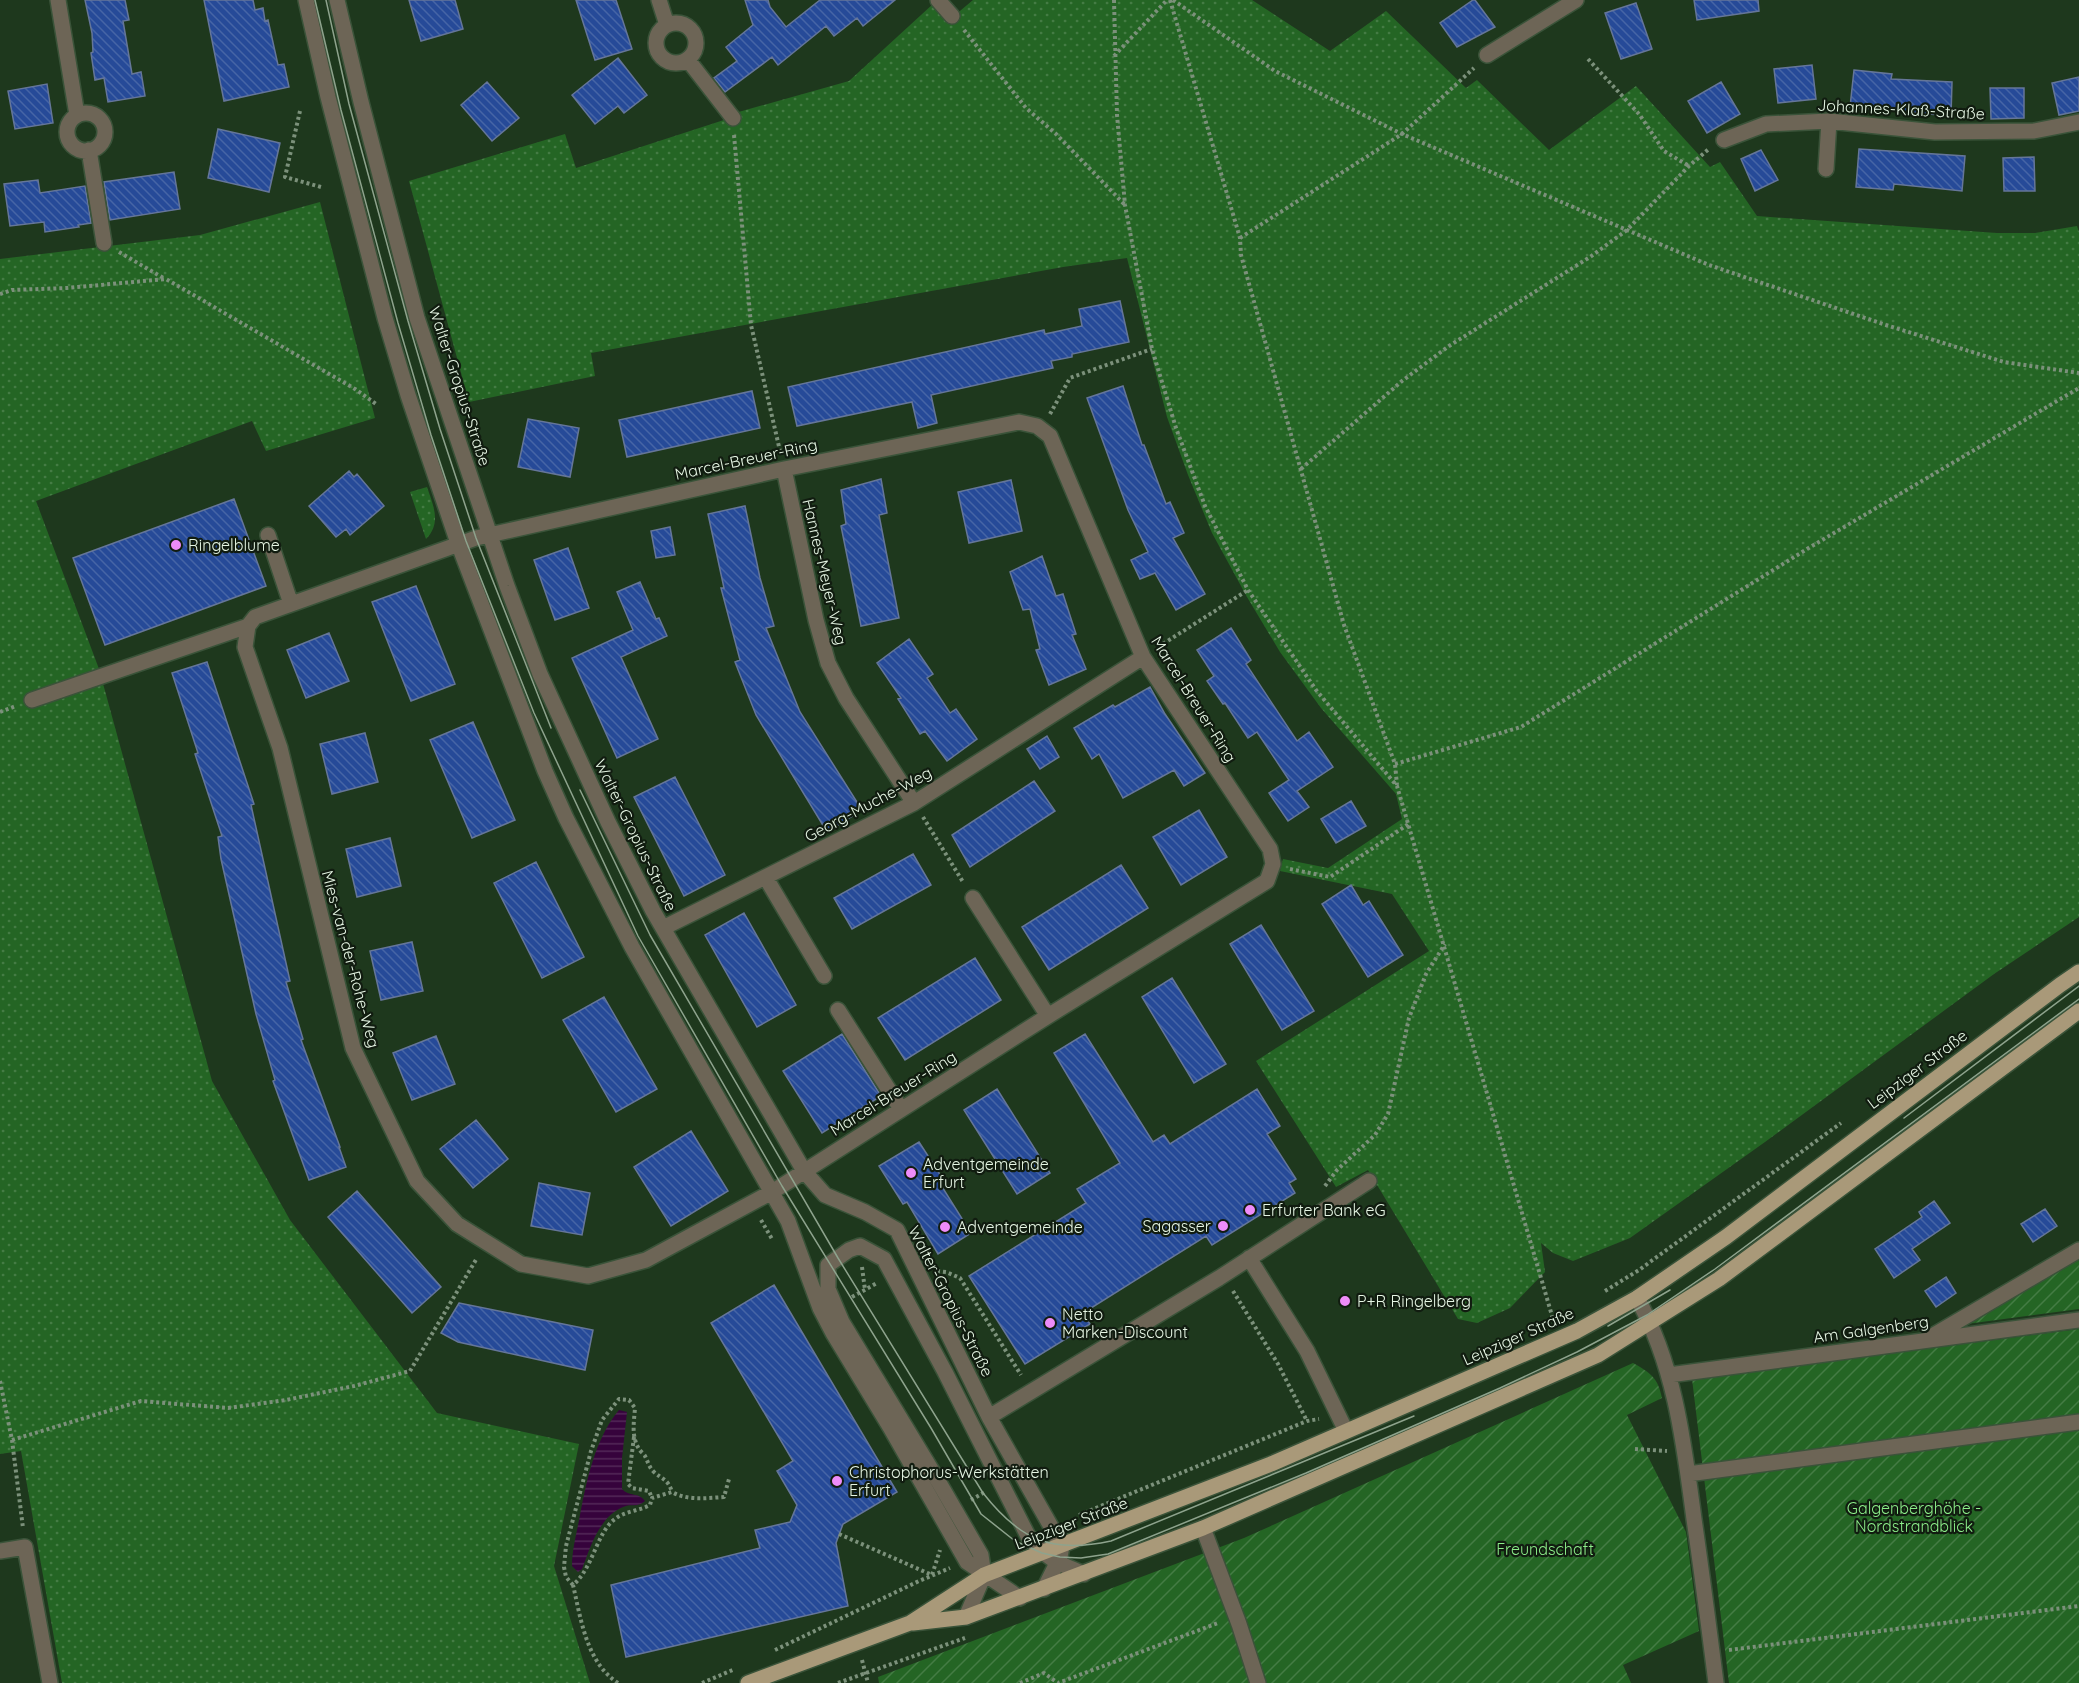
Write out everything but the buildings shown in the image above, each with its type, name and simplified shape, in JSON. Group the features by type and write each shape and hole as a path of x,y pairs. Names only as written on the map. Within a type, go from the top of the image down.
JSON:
{"main road":[{"name":"Leipziger Straße","path":"748,1683 910,1623 984,1575 1271,1464 1577,1331 1637,1298 1726,1237 2079,972"},
{"name":"Leipziger Straße","path":"910,1623 966,1617 1203,1528 1598,1355 1719,1279 2079,1011"}],"street":[{"path":"57,0 77,115"},
{"path":"306,0 328,97 385,318 412,406 458,543 545,771 566,819 632,947 788,1221 820,1308 833,1333 967,1562 1020,1598"},
{"name":"Walter-Gropius-Straße","path":"337,0 417,318 483,536 507,586 540,674 608,822 663,928 804,1171 825,1195 865,1212 897,1230 989,1417 1062,1546"},
{"path":"659,0 667,25"},
{"path":"938,0 952,16"},
{"path":"1487,55 1576,0"},
{"path":"682,23 694,33 696,48 688,60 669,62 659,54 656,47 658,34 667,25 682,23"},
{"path":"688,60 733,118"},
{"path":"89,113 103,123 105,136 102,142 98,147 89,150 79,150 68,136 69,124 77,115 89,113"},
{"path":"1826,169 1829,121"},
{"name":"Johannes-Klaß-Straße","path":"1724,140 1766,124 1829,121 1935,132 2034,131 2079,122"},
{"path":"89,150 104,243"},
{"name":"Marcel-Breuer-Ring","path":"483,536 784,469 1019,422 1037,426 1050,436 1143,657 1270,849 1273,864 1267,881 1048,1016 772,1192"},
{"name":"Hannes-Meyer-Weg","path":"784,469 816,620 828,663 846,698 914,803"},
{"path":"268,535 291,604"},
{"path":"32,700 248,626 255,617 483,536"},
{"name":"Mies-van-der-Rohe-Weg","path":"248,626 244,647 280,748 353,1048 417,1181 457,1224 521,1264 588,1276 641,1263 772,1192"},
{"name":"Georg-Muche-Weg","path":"663,928 914,803 1143,657"},
{"path":"766,878 824,976"},
{"path":"973,898 1048,1016"},
{"path":"838,1010 902,1109"},
{"path":"989,1417 1223,1275 1369,1181"},
{"path":"966,1617 984,1575 981,1555 842,1322 828,1289 828,1265 849,1250 860,1246 884,1259 1028,1536 1042,1553 1057,1563 1084,1574"},
{"path":"1927,1339 2079,1250"},
{"path":"1249,1258 1307,1351 1346,1431"},
{"path":"1637,1298 1650,1323 1669,1375 1688,1474 1716,1683"},
{"name":"Am Galgenberg","path":"1669,1375 2079,1320"},
{"path":"1688,1474 2079,1422"},
{"path":"1203,1528 1258,1683"},
{"path":"0,1551 26,1546 50,1683"},
{"path":"1044,1589 1057,1563 1062,1546"}],"path":[{"path":"1114,0 1114,56 1120,163 1125,205 1152,349 1176,428 1205,506 1248,590 1316,690 1397,786"},
{"path":"1114,56 1170,0"},
{"path":"1170,0 1275,71 1402,134 1708,265 1897,329 2004,362 2079,373"},
{"path":"1170,0 1240,238 1241,255 1344,625 1395,764 1397,786 1410,823 1553,1319 1562,1315"},
{"path":"952,16 1026,108 1056,134 1125,205"},
{"path":"1240,238 1402,134 1487,55"},
{"path":"1588,59 1639,114 1664,151 1689,166"},
{"path":"300,111 285,177 321,187"},
{"path":"733,118 751,325 784,469"},
{"path":"1301,469 1402,381 1449,346 1590,257 1627,230 1705,150 1724,140"},
{"path":"104,243 355,389 376,404"},
{"path":"0,294 12,290 67,288 165,279"},
{"path":"1042,430 1070,378 1152,349"},
{"path":"1395,764 1521,728 1806,549 2079,388"},
{"path":"1143,657 1248,590"},
{"path":"914,803 973,898"},
{"path":"1273,864 1330,877 1410,823"},
{"path":"1322,1189 1336,1170 1375,1136 1388,1114 1409,1018 1426,974 1444,944"},
{"path":"1599,1295 1639,1270 1850,1117"},
{"path":"12,1440 141,1401 228,1408 298,1398 410,1371 487,1242"},
{"path":"1223,1275 1278,1364 1307,1421"},
{"path":"960,1278 1031,1391"},
{"path":"845,1300 883,1280"},
{"path":"0,1381 12,1440 26,1546"},
{"path":"573,1585 586,1571 614,1519 650,1505 652,1498 649,1491 632,1488 628,1484 635,1408 629,1400 619,1399 602,1420 598,1430 566,1546 564,1567 566,1577 573,1585 588,1641 598,1665 607,1676 618,1683"},
{"path":"1078,1516 1307,1421 1338,1415"},
{"path":"634,1436 640,1450 645,1455 646,1462 678,1496 724,1497 729,1479"},
{"path":"1635,1449 1684,1451"},
{"path":"954,1509 1002,1483"},
{"path":"652,1498 672,1492"},
{"path":"839,1534 933,1575"},
{"path":"765,1655 933,1575 967,1562"},
{"path":"1712,1653 2079,1606"},
{"path":"1020,1683 1044,1673 1058,1683 1236,1616"},
{"path":"702,1683 744,1665"}],"green space":[{"path":"973,0 1252,0 1330,51 1386,11 1466,88 1477,80 1549,150 1636,86 1710,167 1720,162 1757,216 1997,233 2035,233 2077,226 2079,232 2079,917 1994,974 1630,1238 1573,1261 1553,1253 1541,1243 1545,1272 1510,1308 1477,1323 1458,1319 1368,1170 1336,1187 1256,1061 1429,951 1392,894 1280,871 1283,859 1328,868 1402,819 1396,794 1321,708 1280,652 1212,533 1167,417 1127,258 1063,267 591,353 595,376 469,402 409,181 565,134 576,168 727,119 735,113 849,81 933,4 948,21"},
{"path":"320,202 375,418 266,451 252,421 36,501 99,669 212,1081 290,1220 437,1413 579,1444 554,1566 590,1683 62,1683 21,1451 0,1454 0,259 200,235"},
{"path":"427,487 434,507 435,520 434,527 426,539 410,492"},
{"path":"2079,1258 2079,1309 1959,1325"},
{"name":"Galgenberghöhe - Nordstrandblick","path":"2079,1329 2079,1683 1729,1683 1692,1379"},
{"name":"Freundschaft","path":"1633,1363 1653,1377 1662,1398 1627,1415 1686,1532 1699,1631 1623,1665 1631,1683 879,1683 878,1677 1244,1538"}],"shaded area":[{"path":"619,1410 627,1412 622,1458 622,1489 640,1496 645,1501 623,1507 608,1518 596,1534 582,1569 578,1572 572,1566 573,1553 589,1474 598,1446"}],"tram line":[{"path":"315,0 341,110 398,323 431,435 466,541 534,713 638,936 782,1186 931,1428 981,1514 1015,1541 1042,1553 1060,1557 1081,1558 1108,1554 1306,1473 1577,1352 1647,1315 1715,1269 2079,999"},
{"path":"326,0 349,104 440,429 476,538 551,728"},
{"path":"580,790 650,935 838,1258 983,1493 1010,1522 1038,1540 1054,1544 1071,1546 1111,1541 1414,1416"},
{"path":"1904,1118 2079,986"},
{"path":"1608,1326 1670,1290"}],"place":[{"name":"Ringelblume","path":"176,545"},
{"name":"Adventgemeinde Erfurt","path":"911,1173"},
{"name":"Erfurter Bank eG","path":"1250,1210"},
{"name":"Sagasser","path":"1223,1226"},
{"name":"Adventgemeinde","path":"945,1227"},
{"name":"P+R Ringelberg","path":"1345,1301"},
{"name":"Netto Marken-Discount","path":"1050,1323"},
{"name":"Christophorus-Werkstätten Erfurt","path":"837,1481"}]}
